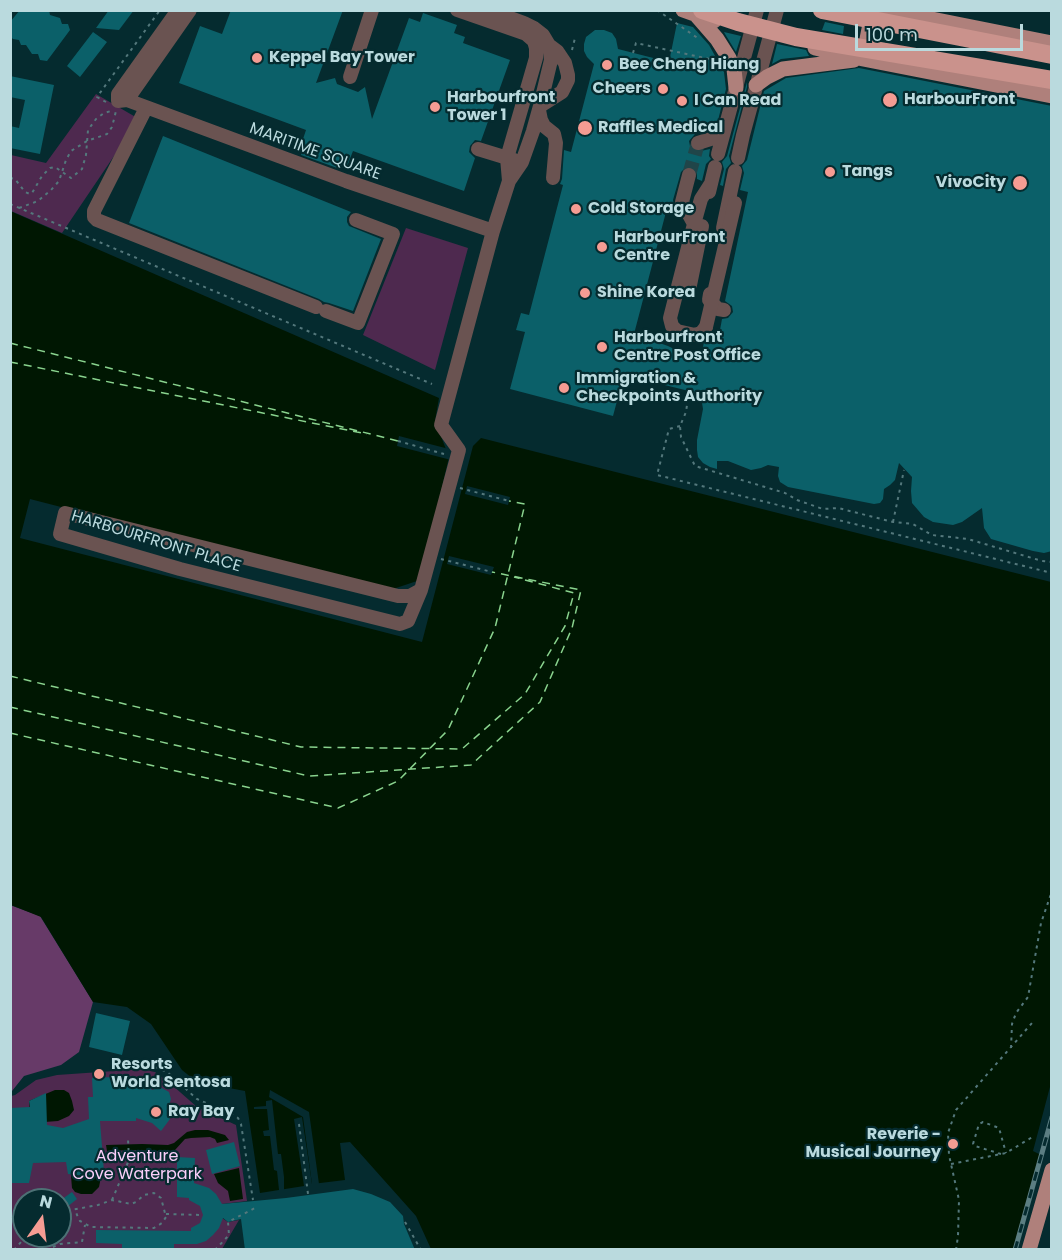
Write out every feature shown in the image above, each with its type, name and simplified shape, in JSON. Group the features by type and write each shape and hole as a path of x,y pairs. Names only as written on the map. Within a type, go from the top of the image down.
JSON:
{"highway":[{"path":"822,10 1052,56"},
{"path":"693,12 796,36 1052,81"}],"main road":[{"path":"878,62 867,46 868,31 874,16 889,11 1052,43"},
{"path":"693,12 750,32 863,59 1052,96"},
{"path":"693,12 717,39 729,58 734,69 736,88"},
{"path":"756,84 783,69 863,59"},
{"path":"1029,1250 1052,1170"}],"street":[{"path":"350,77 372,10"},
{"name":"HARBOURFRONT PLACE","path":"457,10 526,34 534,41 536,58 507,158 509,181"},
{"path":"489,10 534,28 543,35 565,63 568,80 562,92 540,108 541,120 544,126 554,134 556,143 553,178"},
{"path":"690,285 710,185 757,10"},
{"path":"724,310 718,309 709,300 711,281 743,135 777,10"},
{"path":"120,101 185,11"},
{"name":"HARBOURFRONT PLACE","path":"421,590 410,596 398,596 65,513 60,534 180,569 400,624 408,621 421,590 459,450 441,425 493,231 509,181 522,162 540,108 551,60 549,45"},
{"name":"MARITIME SQUARE","path":"120,101 146,108 346,181 493,231"},
{"path":"146,108 94,211 94,217 97,220 358,323 393,234 356,220"},
{"path":"698,142 723,133 743,135"},
{"path":"478,149 522,162"},
{"path":"710,185 701,199 670,318 672,326 677,331 695,335 701,333 706,327 735,202 735,170"},
{"path":"689,176 682,202 694,224"}],"path":[{"path":"120,101 97,97 160,10"},
{"path":"657,10 705,44"},
{"path":"633,53 636,43 713,60 721,56"},
{"path":"10,178 15,179 25,192 30,194 50,168 55,167 71,178 82,169 86,155 88,130 96,119 120,101"},
{"path":"19,208 38,201 51,190 59,181 71,151 87,141 107,134 112,127 120,101"},
{"path":"10,204 432,384"},
{"path":"689,391 686,411 680,426 681,437 695,466 785,493 822,509 838,508 893,522 913,524 932,535 968,539 1052,562"},
{"path":"680,426 669,429 657,475 1052,573"},
{"path":"398,441 453,456"},
{"path":"893,522 904,470"},
{"path":"457,488 509,501"},
{"path":"810,513 811,505"},
{"path":"930,543 932,535"},
{"path":"439,558 492,572"},
{"path":"1011,1048 1012,1024 1016,1013 1028,996 1041,923 1052,891"},
{"path":"956,1250 958,1200 949,1155 948,1133 956,1110 1032,1023"},
{"path":"110,1065 155,1067 167,1072 197,1100 238,1118 241,1124 253,1200"},
{"path":"1001,1154 973,1144 979,1124 983,1122 999,1128 1006,1153"},
{"path":"299,1124 308,1194"},
{"path":"951,1164 1006,1153 1034,1136"},
{"path":"112,1200 129,1160 128,1139"},
{"path":"72,1210 112,1200 131,1204 154,1193 161,1198 166,1214 165,1220 154,1228 91,1227 85,1225 75,1209"},
{"path":"215,1250 229,1235 228,1222 255,1208"},
{"path":"166,1214 202,1215"},
{"path":"405,1222 421,1250"},
{"path":"46,1250 60,1244 82,1242 85,1225"}],"green space":[{"path":"96,94 139,119 62,233 11,211 11,155 46,163"},
{"path":"406,228 468,248 435,370 363,335"},
{"name":"Adventure Cove Waterpark","path":"143,1069 155,1072 197,1107 236,1125 247,1201 222,1204 222,1218 228,1222 239,1220 222,1249 11,1250 11,1096 36,1080 57,1075"}],"shaded area":[{"path":"10,211 439,398 435,421 449,457 420,580 387,591 30,499 20,538 422,642 473,446 481,438 1051,582 1051,1249 431,1249 416,1216 350,1142 340,1143 345,1180 312,1184 302,1117 294,1119 304,1186 260,1193 245,1091 208,1084 192,1078 182,1070 151,1024 127,1007 93,1002 41,917 11,905"},
{"path":"10,905 40,916 93,1002 79,1052 61,1065 24,1076 12,1091 10,1091"},
{"path":"55,1090 64,1090 69,1093 74,1110 69,1116 58,1121 31,1123 29,1101"},
{"path":"208,1130 225,1135 229,1140 217,1143 210,1137 185,1139 172,1152 107,1151 106,1145 168,1145 187,1132"},
{"path":"239,1168 243,1199 230,1201 228,1191 218,1183 214,1174"},
{"path":"100,1175 99,1187 92,1194 75,1192 72,1188 71,1176"}],"pier":[{"path":"399,436 449,449 451,460 397,446"},
{"path":"467,486 510,497 508,505 465,494"},
{"path":"449,556 494,567 491,575 447,564"},
{"path":"1051,1083 1052,1249 1014,1249 1041,1155 1033,1151"},
{"path":"270,1090 309,1112 319,1184 312,1184 303,1117 269,1097"},
{"path":"272,1100 284,1190 279,1190 270,1136 264,1136 263,1131 269,1130 267,1109 254,1109 254,1107 266,1106 266,1101"}],"building":[{"path":"20,10 49,10 50,15 60,18 62,24 68,24 70,30 47,61 40,60 38,54 32,54 26,45 21,45 19,40 10,36 10,22"},
{"path":"109,10 134,10 119,30 96,28"},
{"path":"231,10 343,10 316,83 335,78 337,84 358,92 365,87 372,119 409,18 420,22 423,13 457,25 454,33 465,37 463,43 510,60 481,141 475,140 470,146 469,152 475,158 464,191 353,151 346,169 301,155 306,130 179,83 200,26 222,34"},
{"path":"825,22 844,26 843,34 822,30"},
{"path":"677,23 693,27 709,45 724,72 726,89 716,128 695,134 689,141 690,146 696,152 710,149 711,159 706,164 702,181 697,179 697,172 692,167 686,167 681,172 673,200 672,214 666,212 634,334 668,346 700,362 704,342 710,339 712,334 716,335 717,329 720,330 722,319 728,318 733,312 732,306 725,301 748,192 740,190 744,173 742,166 747,160 764,91 786,78 859,68 1052,106 1052,551 1044,553 1033,551 991,539 984,528 982,508 962,522 953,525 933,522 924,517 912,503 912,477 899,463 895,480 884,489 880,503 874,504 788,487 780,482 779,467 768,465 751,470 728,461 717,461 717,469 710,467 698,457 697,450 702,403 689,391 624,375 613,416 510,389 525,332 516,330 521,313 529,315 563,185 560,184 564,150 571,152 594,64 584,51 586,37 595,30 604,30 612,33 618,49 669,62"},
{"path":"93,32 107,42 80,77 67,66"},
{"path":"724,32 741,36 736,52 725,34"},
{"path":"777,44 806,50 809,56 781,59 772,64"},
{"path":"10,76 54,85 40,154 10,148 10,126 19,128 25,100 10,97"},
{"path":"747,82 729,156 731,163 726,169 723,186 720,185 724,169 722,162 727,156"},
{"path":"163,136 351,212 347,217 349,226 381,239 353,311 324,302 129,223"},
{"path":"96,1013 130,1021 122,1055 89,1047"},
{"path":"135,1076 135,1084 149,1087 152,1090 160,1087 169,1092 170,1119 161,1131 152,1123 136,1118 136,1121 100,1121 104,1172 85,1176 68,1174 66,1162 33,1163 29,1183 10,1183 10,1108 30,1107 29,1101 46,1093 47,1125 63,1128 89,1119 88,1097 93,1097 92,1078"},
{"path":"234,1142 240,1166 212,1174 206,1150"},
{"path":"177,1157 195,1158 194,1183 209,1188 222,1204 353,1189 371,1194 390,1202 403,1216 415,1250 245,1250 241,1219 228,1222 223,1218 219,1228 206,1241 197,1244 174,1244 174,1250 122,1250 122,1244 96,1243 96,1230 191,1231 191,1228 200,1223 203,1215 200,1206 189,1198 177,1197"},
{"path":"72,1192 77,1199 72,1203"}],"ferry route":[{"path":"10,343 398,441"},
{"path":"10,362 367,434"},
{"path":"10,733 338,808 398,781 448,730 495,628 525,504 509,501"},
{"path":"10,707 309,776 471,765 540,702 572,628 581,590 492,572"},
{"path":"10,676 301,747 462,749 525,694 565,626 574,593 514,577"}],"tunnel":[{"path":"689,175 698,143"}],"railway":[{"path":"1015,1250 1052,1117"}],"place":[{"name":"Keppel Bay Tower","path":"257,58"},
{"name":"Bee Cheng Hiang","path":"607,65"},
{"name":"Cheers","path":"663,89"},
{"name":"HarbourFront","path":"890,100"},
{"name":"I Can Read","path":"682,101"},
{"name":"Harbourfront Tower 1","path":"435,107"},
{"name":"Raffles Medical","path":"585,128"},
{"name":"Tangs","path":"830,172"},
{"name":"VivoCity","path":"1020,183"},
{"name":"Cold Storage","path":"576,209"},
{"name":"HarbourFront Centre","path":"602,247"},
{"name":"Shine Korea","path":"585,293"},
{"name":"Harbourfront Centre Post Office","path":"602,347"},
{"name":"Immigration & Checkpoints Authority","path":"564,388"},
{"name":"Resorts World Sentosa","path":"99,1074"},
{"name":"Ray Bay","path":"156,1112"},
{"name":"Reverie - Musical Journey","path":"953,1144"}]}
